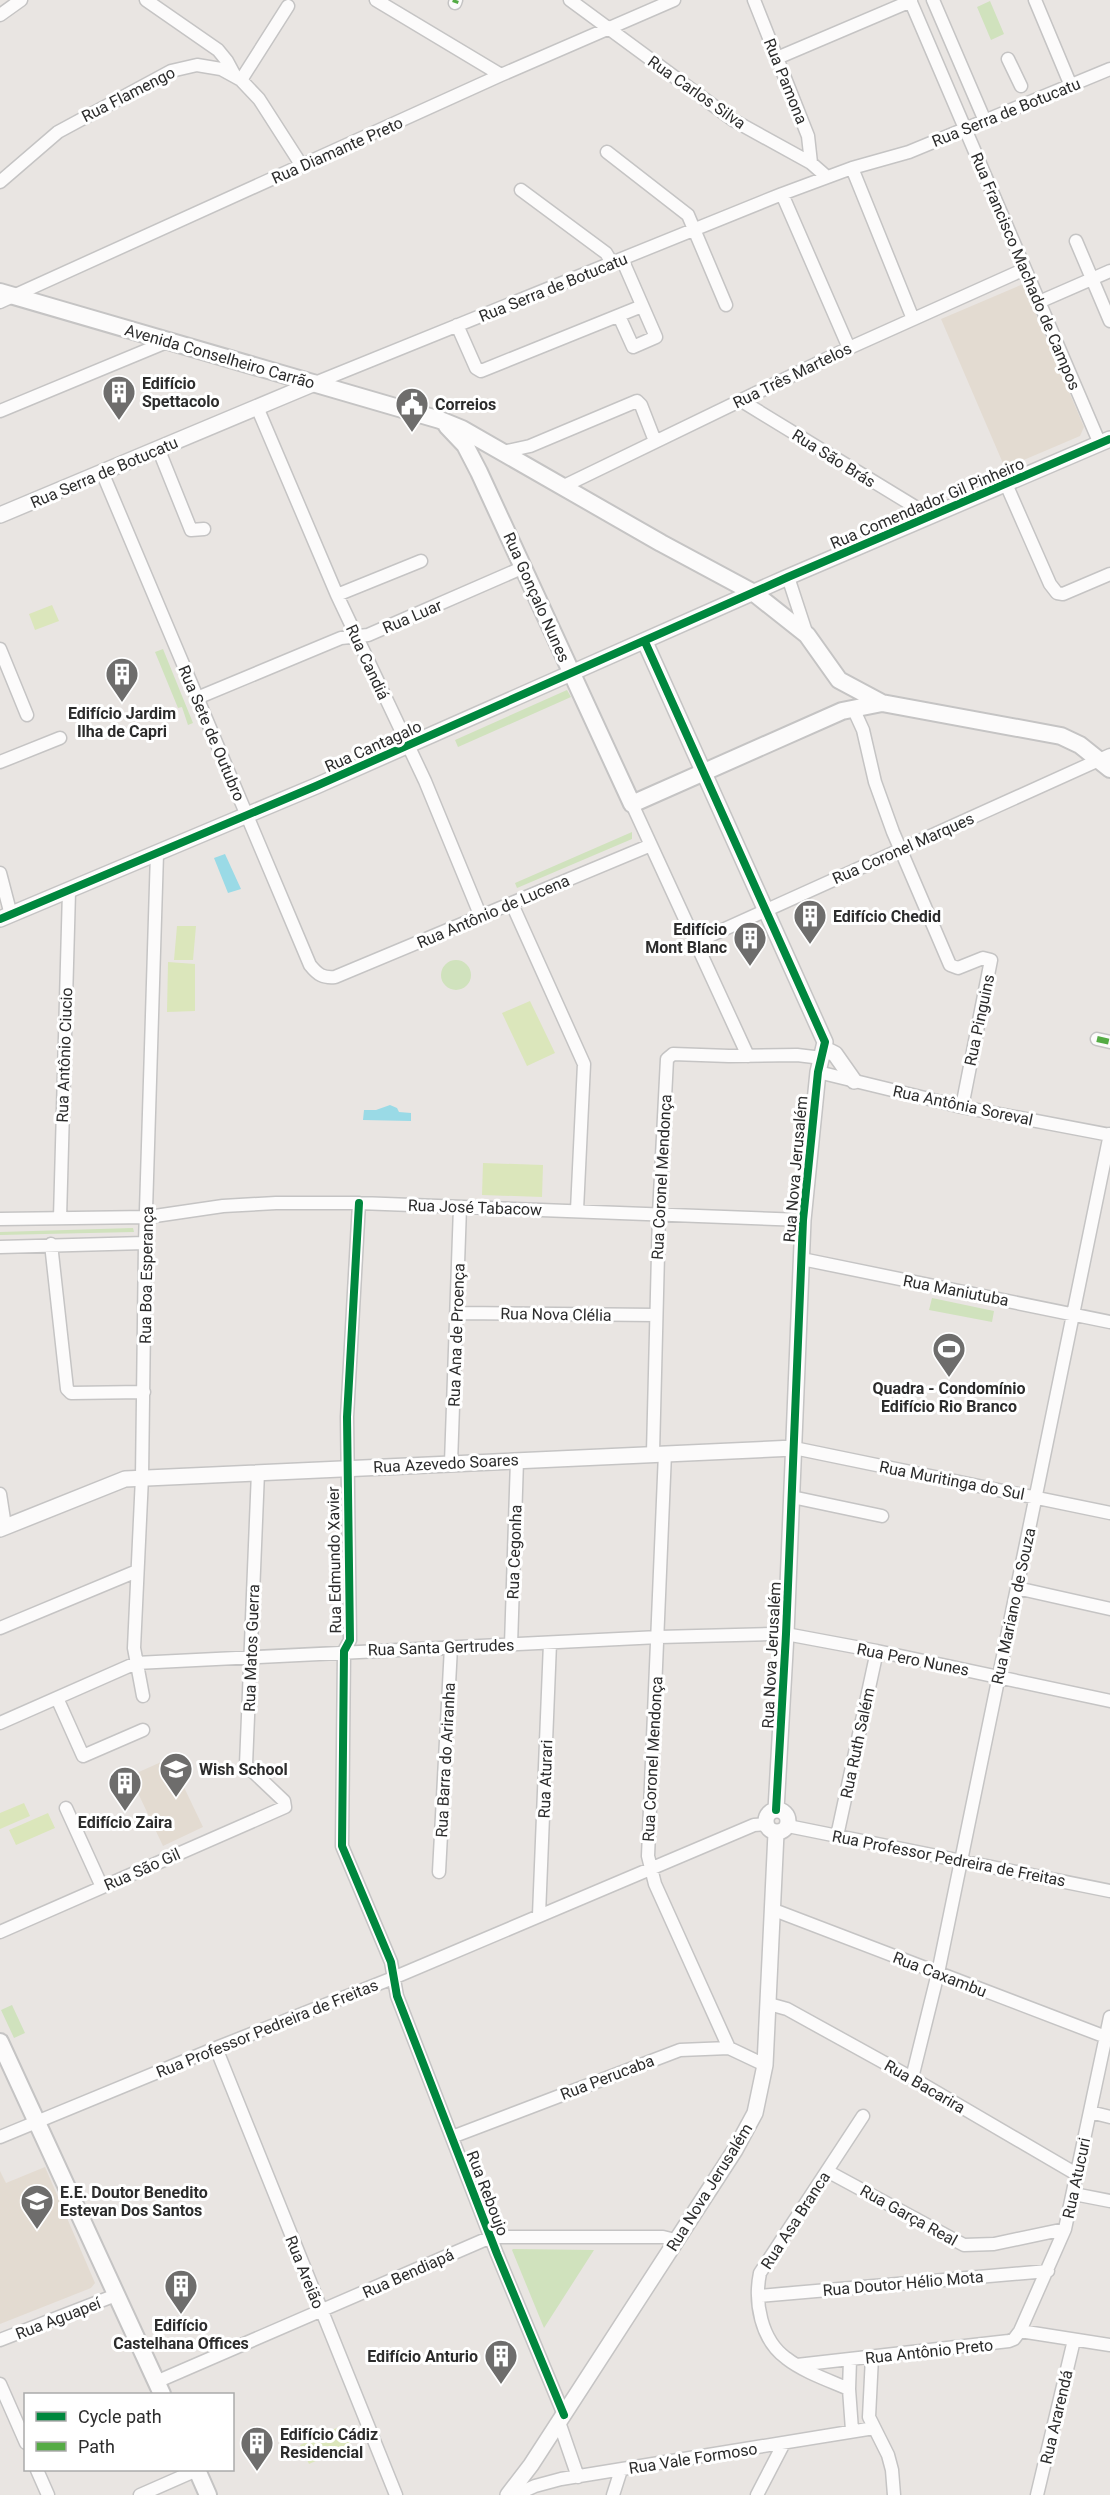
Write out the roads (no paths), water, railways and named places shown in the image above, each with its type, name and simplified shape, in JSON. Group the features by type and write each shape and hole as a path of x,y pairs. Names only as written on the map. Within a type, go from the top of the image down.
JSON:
{"main road":[{"name":"Avenida Conselheiro Carrão","path":"4,296 169,341 440,420 483,440 562,487 754,593 807,635 839,680 882,703 1052,734 1080,745 1107,761"},
{"name":"Avenida Conselheiro Carrão","path":"440,420 465,445 479,472"},
{"path":"479,472 487,458 502,452"},
{"name":"Rua Gonçalo Nunes","path":"479,472 572,674 637,802"},
{"path":"839,680 847,710"},
{"path":"637,802 847,710 882,703"},
{"path":"0,2042 159,2388"},
{"path":"197,2471 208,2495"}],"street":[{"path":"0,15 21,0"},
{"path":"146,0 218,50 237,77 259,99 302,166"},
{"path":"376,0 501,75"},
{"name":"Rua Carlos Silva","path":"570,0 733,120 811,163 827,177"},
{"name":"Rua Diamante Preto","path":"4,296 674,0"},
{"name":"Rua Pamona","path":"754,0 808,136 811,163"},
{"path":"777,58 910,0"},
{"name":"Rua Francisco Machado de Campos","path":"910,0 1039,302 1105,441"},
{"path":"933,0 985,121"},
{"path":"1035,0 1071,86"},
{"path":"237,77 288,6"},
{"path":"1008,59 1024,94"},
{"name":"Rua Flamengo","path":"0,182 58,132 171,71 197,65 221,69 237,77"},
{"name":"Rua Serra de Botucatu","path":"0,515 315,383 782,194 852,168 909,152 966,130 985,121 1024,94 1071,86 1110,69"},
{"path":"607,152 683,210 695,229 726,304"},
{"path":"852,168 913,319"},
{"path":"521,190 617,261 656,337 633,347 620,316"},
{"path":"782,194 849,348"},
{"path":"1076,241 1110,321"},
{"name":"Rua Três Martelos","path":"562,487 849,348 1025,269"},
{"path":"1039,302 1110,271"},
{"path":"457,325 476,368 481,371 642,306"},
{"path":"0,411 169,341"},
{"name":"Rua São Brás","path":"741,400 917,508 925,519"},
{"path":"502,452 530,446 637,401 641,405 655,441"},
{"name":"Rua Candiá","path":"257,407 337,595 425,781 481,917"},
{"name":"Rua Comendador Gil Pinheiro","path":"754,593 1105,441"},
{"path":"158,448 191,530 204,529"},
{"name":"Rua Sete de Outubro","path":"102,472 310,965 317,974 335,977"},
{"path":"1006,484 1050,584 1058,593 1063,594 1110,574"},
{"path":"337,595 421,561"},
{"name":"Rua Luar","path":"197,698 341,638 368,635 524,567"},
{"name":"Avenida Conselheiro Carrão","path":"788,577 807,635"},
{"name":"Rua Cantagalo","path":"5,917 407,746 754,593"},
{"name":"Rua Nova Jerusalém","path":"508,2495 531,2465 745,2133 755,2113 765,2065 777,1827 786,1815 776,1810 786,1634 803,1220 825,1042 702,774 645,642"},
{"path":"0,649 27,715"},
{"path":"847,710 863,730 879,793 900,850"},
{"path":"0,762 60,738"},
{"name":"Rua Coronel Marques","path":"696,942 900,850 1107,761"},
{"name":"Rua Gonçalo Nunes","path":"637,802 639,820 748,1056"},
{"name":"Rua Antônio de Lucena","path":"335,977 651,845"},
{"name":"Rua Pinguins","path":"900,850 950,965 958,968 983,958 991,960 962,1107"},
{"name":"Rua Boa Esperança","path":"143,1696 134,1648 142,1477 145,1243 148,1217 157,853"},
{"path":"0,873 5,917"},
{"name":"Rua Antônio Ciucio","path":"60,1218 69,891"},
{"path":"512,904 584,1064 577,1210"},
{"path":"1097,1039 1110,1042"},
{"path":"821,1060 835,1054 854,1081"},
{"name":"Rua Coronel Mendonça","path":"729,2048 655,1884 650,1868 648,1847 659,1637 656,1316 659,1214 669,1056 797,1055 821,1060"},
{"name":"Rua Antônia Soreval","path":"821,1060 854,1081 962,1107 1110,1134"},
{"name":"Rua Mariano de Souza","path":"912,2078 938,1973 1110,1134"},
{"name":"Rua José Tabacow","path":"0,1219 148,1217 223,1206 276,1203 359,1203 803,1220"},
{"name":"Rua Edmundo Xavier","path":"359,1203 346,1417 350,1640 344,1651 342,1846 391,1962 393,1978"},
{"name":"Rua Ana de Proença","path":"451,1463 459,1207"},
{"path":"0,1247 145,1243"},
{"path":"51,1244 67,1389 71,1393 144,1392"},
{"name":"Rua Maniutuba","path":"802,1259 1110,1322"},
{"name":"Rua Nova Clélia","path":"457,1314 656,1316"},
{"name":"Rua Azevedo Soares","path":"3,1527 125,1479 142,1477 794,1448"},
{"name":"Rua Muritinga do Sul","path":"794,1448 1110,1513"},
{"name":"Rua Cegonha","path":"511,1645 517,1460"},
{"name":"Rua Matos Guerra","path":"258,1472 246,1765 284,1801 285,1807"},
{"path":"0,1494 3,1527"},
{"path":"792,1497 882,1516"},
{"path":"0,1628 137,1571"},
{"path":"1017,1588 1110,1609"},
{"name":"Rua Santa Gertrudes","path":"0,1723 136,1663 344,1651 659,1637 786,1634"},
{"name":"Rua Pero Nunes","path":"786,1634 999,1676 1110,1701"},
{"name":"Rua Aturari","path":"539,1915 550,1643"},
{"name":"Rua Barra do Ariranha","path":"439,1872 452,1647"},
{"name":"Rua Ruth Salém","path":"837,1836 877,1651"},
{"path":"57,1698 83,1756 143,1730"},
{"name":"Rua São Gil","path":"0,1932 285,1807"},
{"path":"66,1808 102,1887"},
{"name":"Rua Professor Pedreira de Freitas","path":"0,2137 393,1978 754,1825 837,1836 1110,1891"},
{"name":"Rua Caxambu","path":"774,1910 1106,2037"},
{"name":"Rua Reboujo","path":"393,1978 397,1996 561,2418 578,2476"},
{"name":"Rua Bacarira","path":"769,2004 788,2009 1078,2175"},
{"name":"Rua Atucuri","path":"1020,2331 1065,2229 1110,2017"},
{"name":"Rua Areião","path":"216,2048 396,2495"},
{"name":"Rua Perucaba","path":"452,2137 680,2050 729,2048 765,2065"},
{"path":"1090,2112 1110,2117"},
{"name":"Rua Asa Branca","path":"849,2389 796,2365 784,2357 763,2326 758,2296 760,2273 863,2116"},
{"name":"Rua Garça Real","path":"827,2171 964,2245 994,2244 1065,2229"},
{"path":"1074,2194 1110,2201"},
{"name":"Rua Bendiapá","path":"159,2388 321,2311 491,2237 663,2238 675,2240"},
{"name":"Rua Doutor Hélio Mota","path":"758,2296 1048,2271"},
{"name":"Rua Aguapeí","path":"0,2340 116,2295"},
{"path":"1020,2331 1110,2345"},
{"name":"Rua Antônio Preto","path":"796,2365 1009,2341 1014,2339 1020,2331"},
{"name":"Rua Ararendá","path":"1037,2495 1074,2340"},
{"path":"872,2357 868,2414 888,2455 894,2495"},
{"name":"Rua Antônio Preto","path":"849,2389 850,2360"},
{"path":"0,2384 24,2438"},
{"path":"849,2389 852,2430"},
{"name":"Rua Vale Formoso","path":"515,2495 535,2486 578,2476 874,2428"},
{"path":"757,2495 784,2443"},
{"path":"612,2495 621,2470"},
{"path":"38,2471 48,2495"},
{"path":"140,2495 195,2471"}],"water":[{"path":"225,854 241,889 228,893 214,858"},
{"path":"390,1105 397,1108 399,1112 411,1113 411,1121 363,1120 364,1110 376,1110"}],"place":[{"name":"Edifício Spettacolo","path":"119,421"},
{"name":"Correios","path":"412,433"},
{"name":"Edifício Jardim Ilha de Capri","path":"122,703"},
{"name":"Edifício Chedid","path":"810,945"},
{"name":"Edifício Mont Blanc","path":"750,967"},
{"name":"Quadra - Condomínio Edifício Rio Branco","path":"949,1378"},
{"name":"Wish School","path":"176,1798"},
{"name":"Edifício Zaira","path":"125,1812"},
{"name":"E.E. Doutor Benedito Estevan Dos Santos","path":"37,2230"},
{"name":"Edifício Castelhana Offices","path":"181,2315"},
{"name":"Edifício Anturio","path":"501,2385"},
{"name":"Edifício Cádiz Residencial","path":"257,2472"}]}
